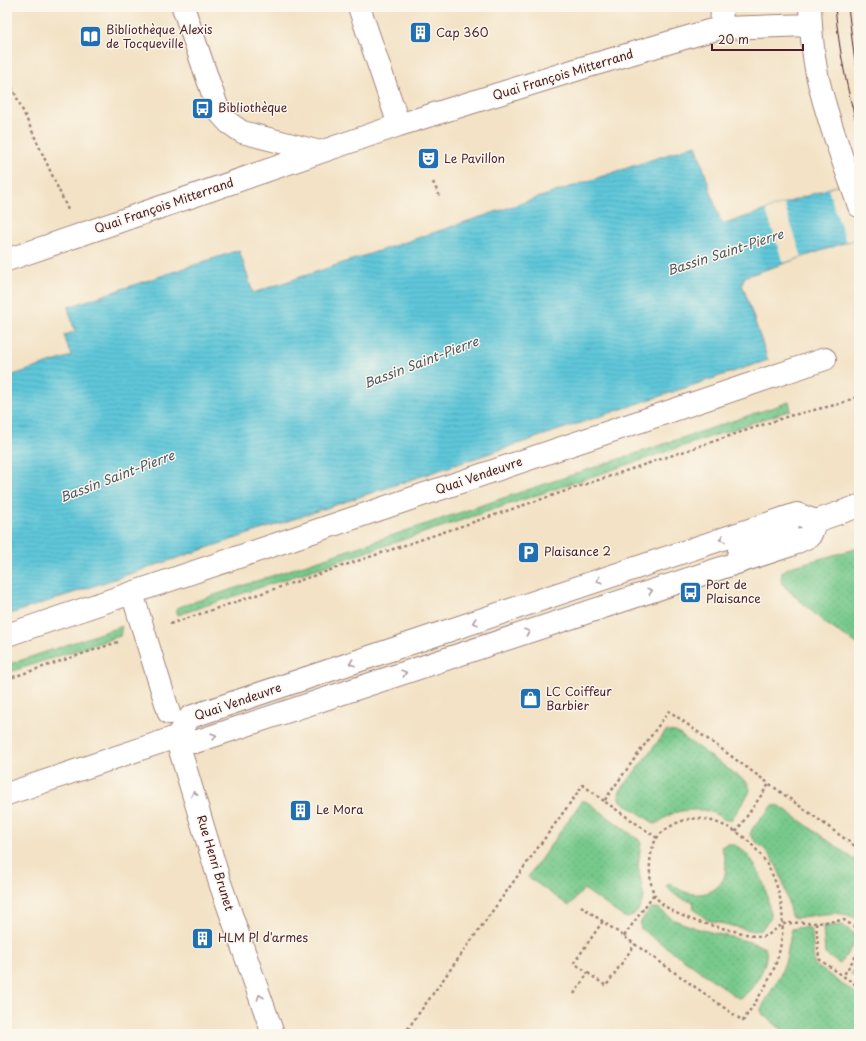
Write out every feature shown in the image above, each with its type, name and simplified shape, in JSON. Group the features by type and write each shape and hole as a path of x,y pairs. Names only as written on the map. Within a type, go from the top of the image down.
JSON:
{"street":[{"path":"183,7 219,112 229,123 242,132 320,152"},
{"path":"359,7 399,125"},
{"path":"812,13 818,82 824,105 859,206"},
{"name":"Quai François Mitterrand","path":"7,260 399,125 582,68 721,18 812,13"},
{"name":"Quai Vendeuvre","path":"7,635 825,359"},
{"path":"816,521 859,506"},
{"name":"Quai Vendeuvre","path":"797,514 816,521 810,536 791,545 195,742 176,737 190,718 797,514"},
{"path":"737,562 740,551 751,543 783,531 787,526 786,518"},
{"path":"132,593 169,713"},
{"path":"7,794 176,737"},
{"name":"Rue Henri Brunet","path":"176,737 218,876 273,1034"}],"path":[{"path":"7,76 80,235"},
{"path":"433,182 440,197"},
{"path":"7,680 789,416 839,404 859,396"},
{"path":"604,800 669,712 859,849"},
{"path":"736,832 769,784"},
{"path":"404,1034 583,785 657,838"},
{"path":"581,906 743,1020 766,985 776,964 783,924 782,906 777,885 769,867 759,853 744,837 732,829 709,819 691,819 675,823 657,838 650,857 650,876 654,894 663,904 680,915 720,928 760,937 773,932 783,924 844,920 859,930"},
{"path":"624,936 654,894"},
{"path":"603,921 574,963 606,986 635,944"},
{"path":"816,923 819,959 859,987"},
{"path":"856,928 859,923"},
{"path":"843,976 859,951"},
{"path":"574,994 588,973"}],"green space":[{"path":"789,402 791,410 178,615 176,608"},
{"path":"859,548 859,645 826,624 786,588 781,580 782,572 790,567"},
{"path":"122,626 120,636 7,673 7,665"},
{"path":"666,731 676,732 748,783 750,790 748,795 731,820 725,820 707,811 691,810 675,813 655,824 621,801 619,795 620,791"},
{"path":"582,801 592,805 641,843 638,866 644,898 638,911 633,916 627,918 622,916 584,889 569,906 528,877"},
{"path":"773,805 780,806 859,863 859,914 855,918 842,914 796,918 791,916 781,875 768,853 750,835 752,829"},
{"path":"727,844 734,845 746,853 756,867 763,881 771,918 761,930 754,931 707,920 694,909 693,901 678,896 666,886 671,883 684,892 691,894 707,893 713,890 724,878 726,862 721,847"},
{"path":"651,908 658,908 672,919 695,928 754,943 765,948 766,960 754,985 743,996 738,998 641,929 640,924"},
{"path":"842,925 859,937 840,964 825,954 823,926"},
{"path":"802,927 809,928 812,932 814,964 859,996 859,1034 788,1034 763,1015 761,1010 762,1007 780,976 786,959 792,929"},
{"path":"859,963 859,981 851,974"}],"water":[{"name":"Bassin Saint-Pierre","path":"696,145 720,220 725,224 859,178 859,238 744,278 742,284 768,360 7,615 7,377 71,356 64,335 75,332 68,307 239,250 253,293"}],"pier":[{"path":"859,178 859,238 846,242 828,189"},
{"path":"784,204 802,257 783,263 766,210"}],"tram line":[{"path":"835,7 844,70 859,132"},
{"path":"848,7 854,55 859,77"}],"place":[{"name":"Cap 360","path":"420,33"},
{"name":"Bibliothèque Alexis de Tocqueville","path":"90,37"},
{"name":"Bibliothèque","path":"202,108"},
{"name":"Le Pavillon","path":"429,159"},
{"name":"Plaisance 2","path":"528,552"},
{"name":"Port de Plaisance","path":"691,592"},
{"name":"LC Coiffeur Barbier","path":"530,699"},
{"name":"Le Mora","path":"301,810"},
{"name":"HLM Pl d'armes","path":"202,938"}]}
